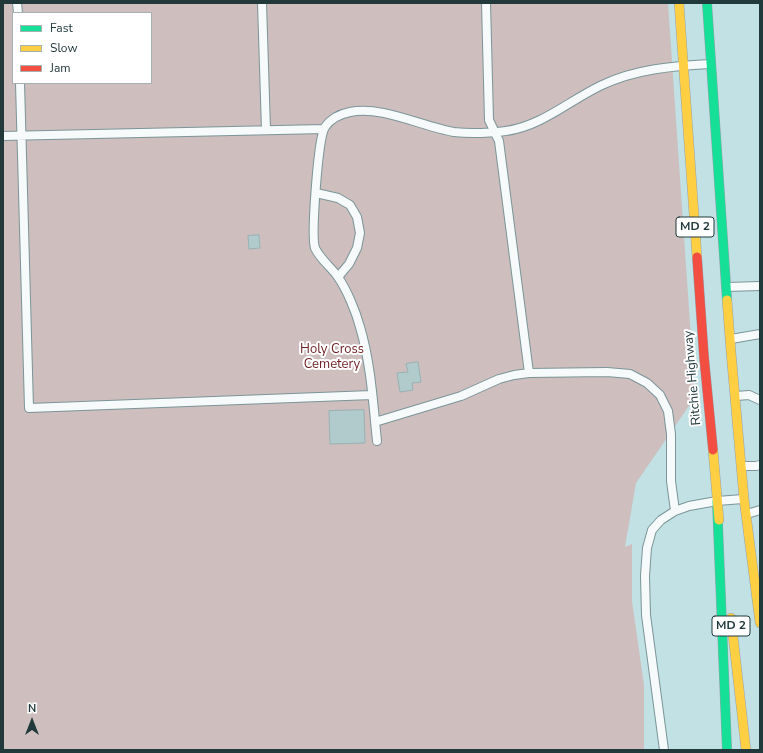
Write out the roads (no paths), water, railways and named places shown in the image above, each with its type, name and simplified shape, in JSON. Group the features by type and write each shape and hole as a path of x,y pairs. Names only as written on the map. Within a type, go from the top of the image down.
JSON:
{"main road":[{"name":"Ritchie Highway","path":"679,3 704,358 717,501 746,750"},
{"name":"MD 2","path":"706,3 726,288 741,466 760,623"},
{"path":"717,501 727,750"},
{"path":"757,598 760,610"}],"lane":[{"path":"262,3 266,130"},
{"path":"486,3 489,120 499,141 528,373"},
{"path":"377,441 370,371 360,325 348,295 338,277 322,259 315,247 313,233 320,143 324,129 331,120 339,115 366,110 383,113 454,132 474,133 513,130 528,126 602,86 624,77 649,70 710,64"},
{"path":"20,84 29,408 372,395"},
{"path":"3,136 324,129"},
{"path":"316,193 338,198 350,205 357,217 360,233 357,248 349,264 338,277"},
{"path":"726,288 760,286"},
{"path":"730,339 760,334"},
{"path":"375,422 461,396 499,379 514,375 528,373 607,372 630,374 647,383 660,395 668,411 671,434 671,481 675,511"},
{"path":"735,396 749,395 760,400"},
{"path":"741,466 760,465"},
{"path":"664,750 646,615 645,576 647,548 652,530 661,520 675,511 689,506 717,501 744,499"},
{"path":"746,514 760,510"}],"park label":[{"name":"Holy Cross Cemetery","path":"332,358"}]}
